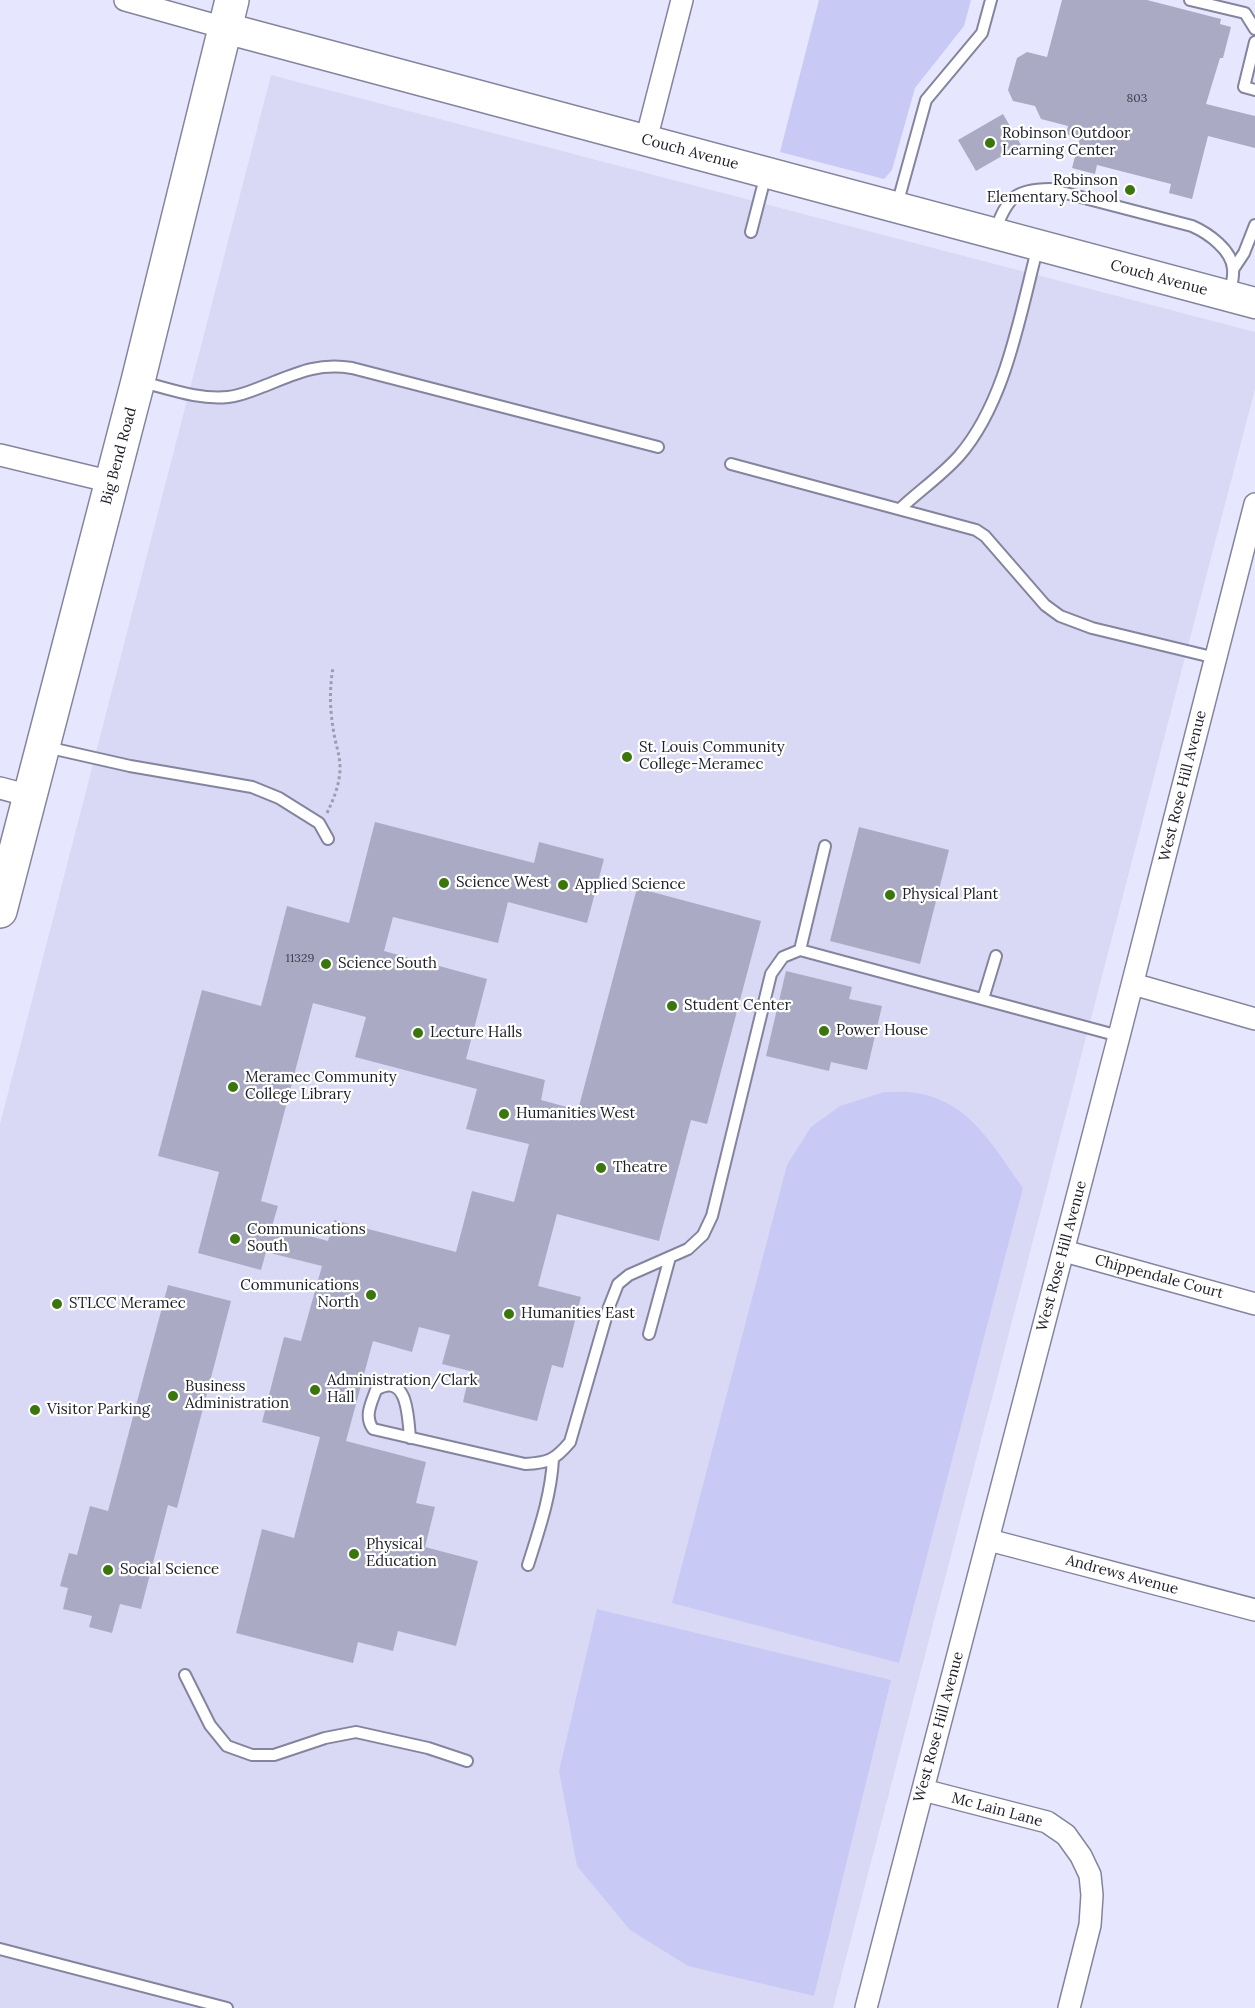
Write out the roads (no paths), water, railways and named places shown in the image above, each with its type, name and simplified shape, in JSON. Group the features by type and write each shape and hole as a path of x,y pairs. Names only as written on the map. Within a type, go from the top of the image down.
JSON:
{"main road":[{"name":"Big Bend Road","path":"0,912 15,792 43,746 138,381 228,14"}],"street":[{"name":"Couch Avenue","path":"125,0 228,14 646,140 766,173 1038,245 1239,290"},
{"path":"646,140 682,0"},
{"path":"0,455 112,482"},
{"name":"West Rose Hill Avenue","path":"866,2008 1064,1251 1255,504"},
{"path":"1132,984 1255,1019"},
{"name":"Chippendale Court","path":"1064,1251 1255,1304"},
{"name":"Andrews Avenue","path":"989,1540 1255,1610"},
{"name":"Mc Lain Lane","path":"923,1790 1047,1822 1066,1835 1081,1856 1090,1875 1092,1896 1090,1925 1069,2008"}],"lane":[{"path":"896,208 926,100 982,33 991,0"},
{"path":"1190,0 1245,13 1255,29"},
{"path":"1255,42 1244,87 1255,90"},
{"path":"751,232 766,173"},
{"path":"994,233 1004,206 1019,194 1032,189 1050,189 1192,226 1203,231 1222,246 1239,290"},
{"path":"1239,290 1244,253 1255,225"},
{"path":"900,509 960,455 995,400 1004,375 1038,245"},
{"path":"138,381 212,398 230,397 308,369 337,366 374,373 658,447"},
{"path":"731,464 966,526 985,536 1046,605 1060,616 1092,628 1216,658"},
{"path":"43,746 130,766 252,787 279,798 319,823 328,839"},
{"path":"800,950 825,846"},
{"path":"410,1438 406,1404 401,1392 393,1386 384,1385 376,1390 368,1414 368,1423 373,1430 525,1464 545,1463 559,1455 570,1442 609,1307 618,1284 629,1275 688,1249 703,1235 712,1216 771,974 783,957 800,950 1119,1036"},
{"path":"983,999 996,956"},
{"path":"649,1334 670,1257"},
{"path":"528,1565 552,1482 553,1459"},
{"path":"185,1675 210,1725 227,1746 252,1755 274,1755 326,1738 356,1732 419,1746 467,1761"},
{"path":"0,1949 227,2008"}],"place":[{"name":"Robinson Outdoor Learning Center","path":"990,143"},
{"name":"Robinson Elementary School","path":"1130,190"},
{"name":"St. Louis Community College-Meramec","path":"627,757"},
{"name":"Science West","path":"444,883"},
{"name":"Applied Science","path":"563,885"},
{"name":"Physical Plant","path":"890,895"},
{"name":"Science South","path":"326,964"},
{"name":"Student Center","path":"672,1006"},
{"name":"Power House","path":"824,1031"},
{"name":"Lecture Halls","path":"418,1033"},
{"name":"Meramec Community College Library","path":"233,1087"},
{"name":"Humanities West","path":"504,1114"},
{"name":"Theatre","path":"601,1168"},
{"name":"Communications South","path":"235,1239"},
{"name":"Communications North","path":"371,1295"},
{"name":"STLCC Meramec","path":"57,1304"},
{"name":"Humanities East","path":"509,1314"},
{"name":"Administration/Clark Hall","path":"315,1390"},
{"name":"Business Administration","path":"173,1396"},
{"name":"Visitor Parking","path":"35,1410"},
{"name":"Physical Education","path":"354,1554"},
{"name":"Social Science","path":"108,1570"}]}
